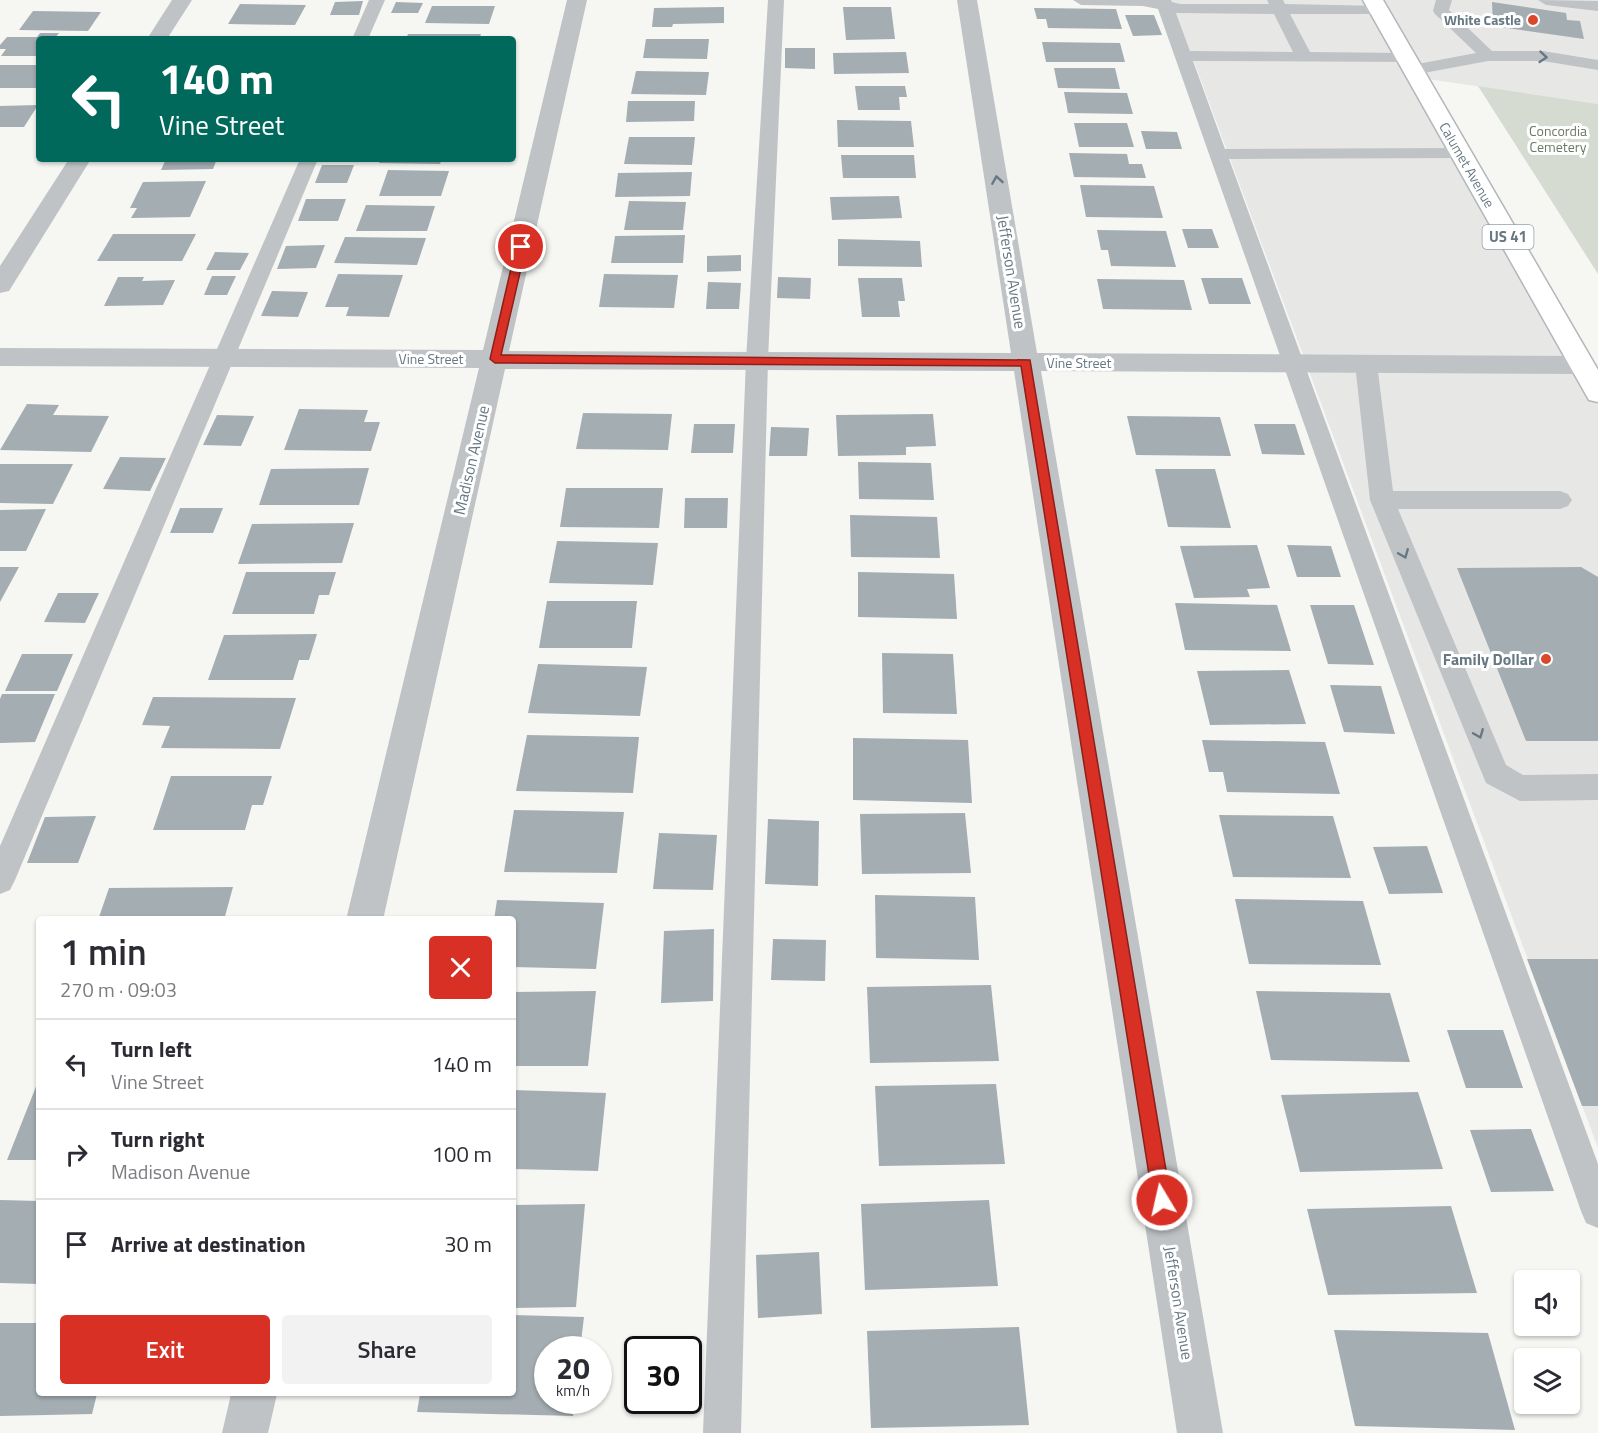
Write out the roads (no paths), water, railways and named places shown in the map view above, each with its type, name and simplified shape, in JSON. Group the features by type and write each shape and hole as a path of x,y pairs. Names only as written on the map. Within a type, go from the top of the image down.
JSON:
{"main road":[{"name":"Calumet Avenue","path":"1376,4 1598,393"}],"street":[{"path":"159,36 182,0"},
{"name":"Madison Avenue","path":"365,916 577,0"},
{"name":"Jefferson Avenue","path":"968,0 1200,1433"},
{"path":"0,285 78,162"},
{"name":"Vine Street","path":"0,357 1582,365"},
{"path":"245,1433 254,1396"}],"lane":[{"path":"361,36 377,0"},
{"path":"722,1433 757,360 776,0"},
{"path":"1081,0 1164,2 1180,9 1277,4 1376,4"},
{"path":"1444,0 1441,11 1488,56"},
{"path":"1546,0 1598,6"},
{"path":"1164,2 1598,1211"},
{"path":"1277,4 1304,57"},
{"path":"1184,56 1304,57 1409,64 1488,56 1543,56 1598,65"},
{"path":"1219,154 1460,153"},
{"path":"0,880 308,162"},
{"path":"1366,364 1382,500 1496,774 1520,788 1598,787"},
{"path":"1382,500 1560,500"}],"place":[{"name":"White Castle","path":"1533,20"},
{"name":"Family Dollar","path":"1546,659"}],"park label":[{"name":"Concordia Cemetery","path":"1558,140"}]}
